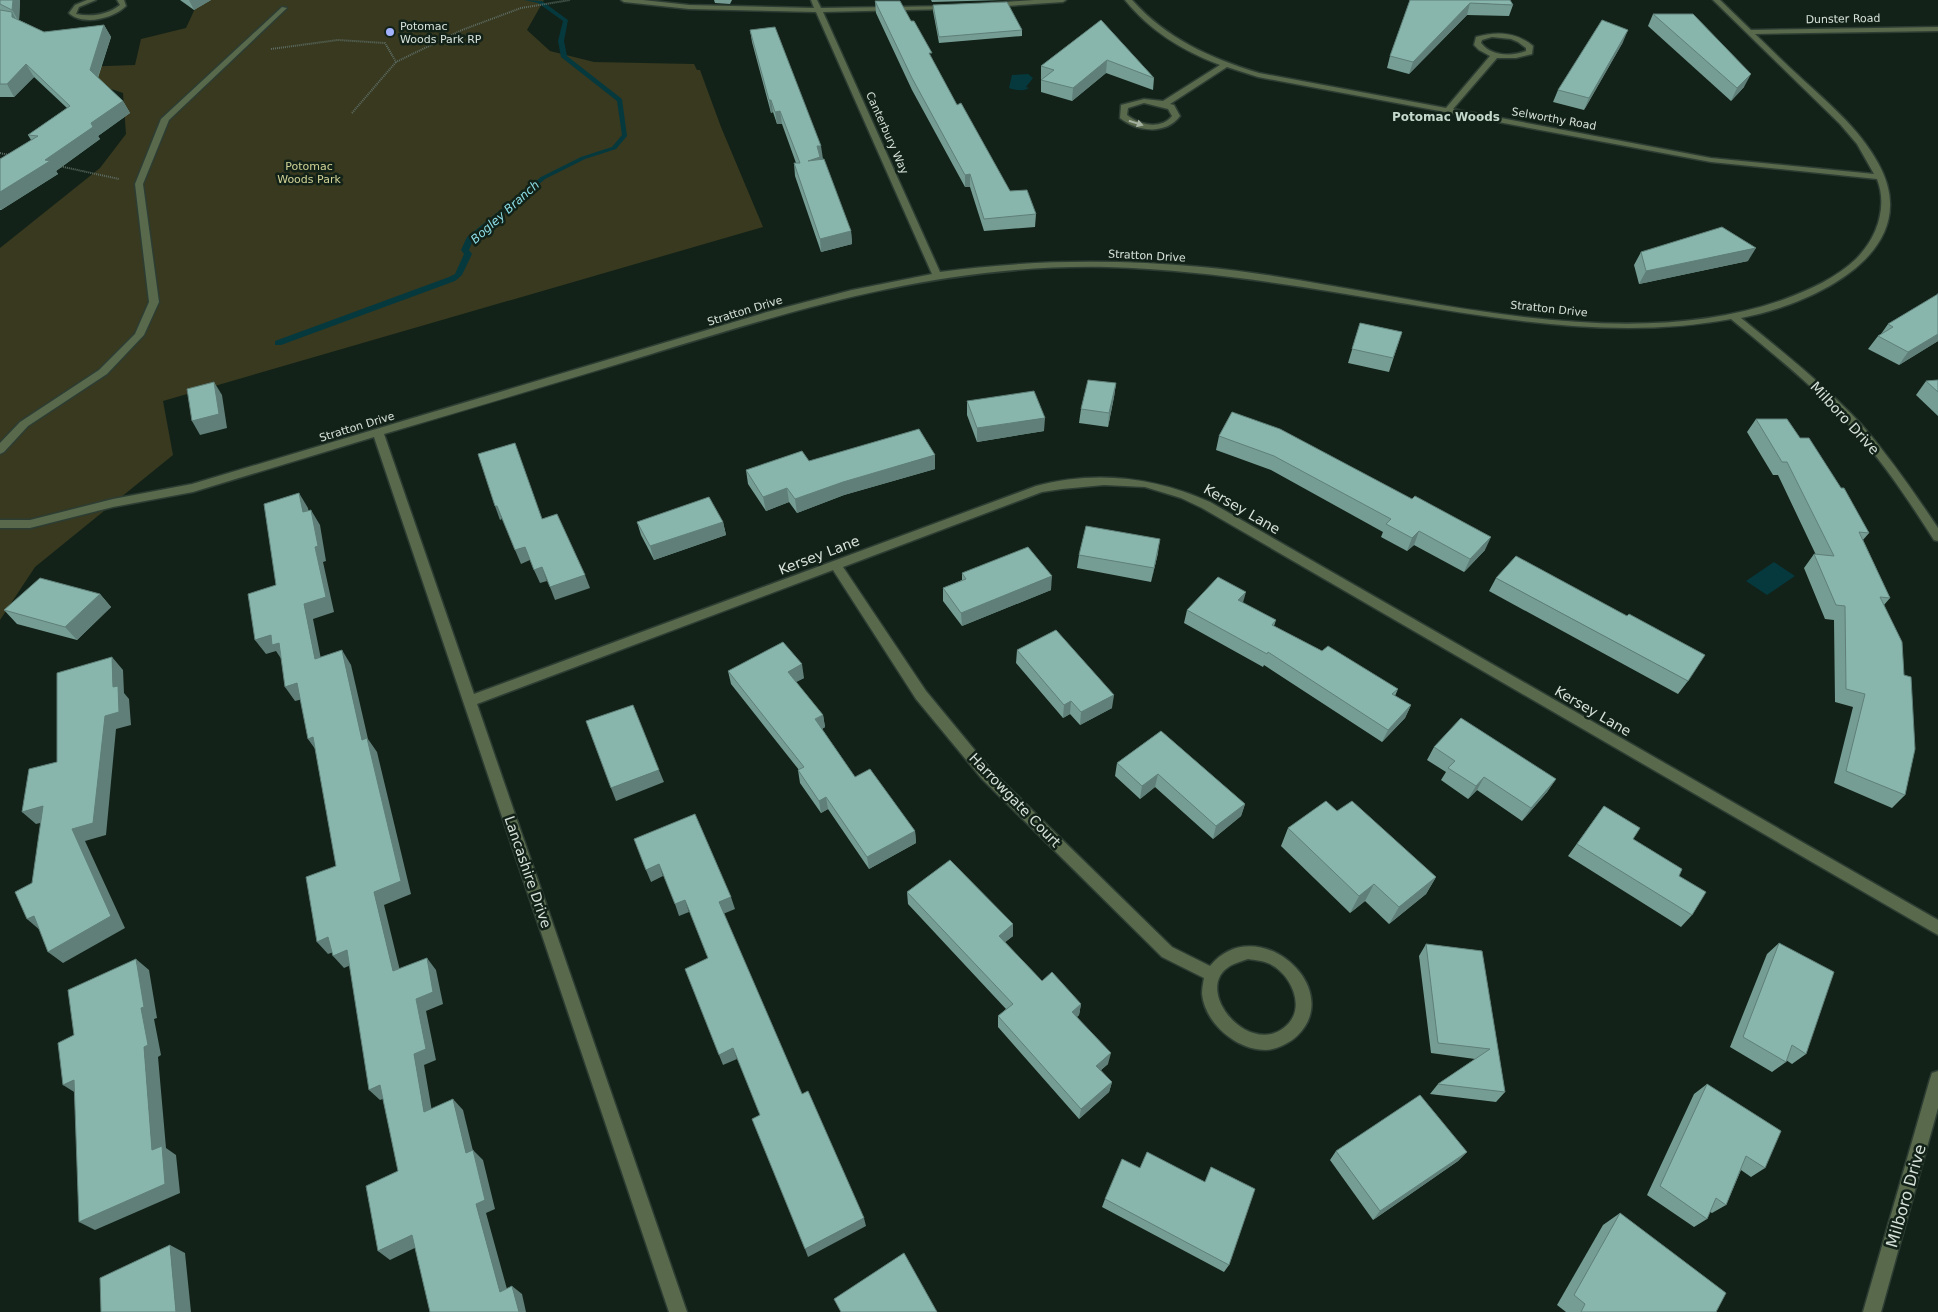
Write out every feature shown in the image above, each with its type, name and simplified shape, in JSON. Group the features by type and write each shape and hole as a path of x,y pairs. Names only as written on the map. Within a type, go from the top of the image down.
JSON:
{"street":[{"path":"92,0 77,6 72,12 74,15 87,18 105,15 123,6 120,0"},
{"path":"624,0 689,7 820,10 953,7"},
{"name":"Canterbury Way","path":"814,0 937,275"},
{"path":"982,6 1063,0"},
{"name":"Selworthy Road","path":"1128,0 1143,19 1188,49 1224,66 1296,83 1711,160 1881,177"},
{"name":"Stratton Drive","path":"0,524 30,524 113,503 192,488 814,302 937,275 1044,266 1161,266 1260,277 1556,322 1607,326 1657,325 1734,317 1804,296 1840,277 1855,266 1866,253 1880,231 1885,214 1885,193 1881,177 1859,139 1716,0"},
{"path":"0,450 24,424 103,372 139,335 154,302 139,184 165,119 284,8"},
{"name":"Dunster Road","path":"1749,32 1938,29"},
{"path":"1492,35 1502,35 1521,40 1530,48 1529,52 1515,57 1495,55 1480,48 1477,43 1479,39 1492,35"},
{"path":"1447,111 1495,55"},
{"path":"1164,104 1171,107 1176,116 1174,120 1161,126 1134,124 1123,116 1122,112 1130,104 1146,101 1164,104 1224,66"},
{"name":"Milboro Drive","path":"1734,317 1813,383 1871,443 1907,490 1938,537"},
{"name":"Lancashire Drive","path":"378,433 678,1312"},
{"name":"Kersey Lane","path":"470,701 604,653 1040,489 1094,480 1119,480 1159,485 1184,493 1938,928"},
{"name":"Harrowgate Court","path":"836,565 921,695 987,775 1167,952 1212,975"},
{"path":"1248,952 1264,954 1279,961 1292,972 1301,986 1304,1002 1302,1017 1294,1029 1281,1038 1266,1042 1249,1040 1233,1032 1220,1020 1211,1005 1209,990 1212,975 1220,963 1233,955 1248,952"},
{"name":"Milboro Drive","path":"1872,1312 1938,1079"}],"path":[{"path":"352,113 396,62 462,30 530,7 570,0"},
{"path":"271,50 338,40 384,43 396,62"},
{"path":"0,153 9,155"},
{"path":"56,165 139,184"}],"green space":[{"name":"Potomac Woods Park","path":"199,0 544,0 527,30 550,51 594,62 694,64 697,70 700,70 721,127 763,227 163,401 173,455 35,567 0,620 0,248 100,168 126,134 123,93 49,68 135,65 141,39 186,28"}],"water":[{"path":"1028,74 1033,78 1026,87 1029,88 1016,90 1009,88 1012,75"},
{"path":"1774,562 1795,576 1767,595 1746,581"}],"building":[{"path":"0,0 13,0 12,10 0,4"},
{"path":"1410,0 1510,0 1513,5 1470,3 1413,62 1390,56"},
{"path":"875,1 900,1 932,53 929,53 957,105 961,103 1010,191 1027,190 1036,214 984,219 970,174 965,175 912,78"},
{"path":"1007,2 1022,30 939,37 933,5"},
{"path":"0,10 12,12 12,17 44,32 104,25 90,70 123,101 91,123 93,127 45,160 50,161 0,192 0,159 38,136 28,135 70,106 26,64 7,84 0,84"},
{"path":"1653,14 1693,14 1751,74 1737,88"},
{"path":"1101,20 1154,78 1107,60 1073,88 1041,80 1054,70 1041,66"},
{"path":"1602,20 1628,30 1589,98 1558,90"},
{"path":"775,27 821,146 817,146 820,157 808,161 824,159 851,231 820,239 794,163 800,163 780,111 775,112 771,100 769,100 750,30"},
{"path":"1722,227 1756,248 1646,271 1641,252"},
{"path":"1938,294 1938,334 1908,352 1878,336 1893,327 1888,324"},
{"path":"1360,323 1402,332 1393,358 1352,349"},
{"path":"1088,380 1116,383 1109,413 1081,409"},
{"path":"1938,380 1938,392 1926,381"},
{"path":"214,382 219,414 192,421 187,389"},
{"path":"1034,391 1045,418 977,428 967,401"},
{"path":"1232,412 1280,429 1412,499 1415,496 1491,537 1470,559 1419,531 1412,538 1386,524 1391,519 1274,456 1219,436"},
{"path":"1756,419 1787,419 1800,438 1809,438 1841,488 1844,488 1869,533 1859,532 1890,598 1880,597 1902,642 1904,675 1911,677 1915,749 1905,795 1846,771 1865,694 1846,689 1845,606 1836,605 1814,554 1834,556 1787,462 1782,462"},
{"path":"919,429 935,455 843,482 795,499 787,488 763,497 746,470 802,451 809,461"},
{"path":"515,443 542,519 557,514 585,575 550,587 542,567 534,570 525,547 515,550 497,506 495,506 478,454"},
{"path":"299,493 303,512 311,510 318,546 315,547 326,597 304,604 315,659 342,650 362,740 367,738 401,881 374,892 393,971 427,958 433,992 416,999 426,1049 414,1054 424,1112 453,1099 466,1153 473,1150 485,1200 476,1204 500,1292 512,1286 519,1312 430,1312 412,1235 378,1251 366,1186 398,1171 380,1085 369,1090 347,950 333,956 328,937 317,942 306,877 336,866 313,737 308,739 297,683 285,687 279,643 272,645 271,635 255,640 248,594 276,585 264,504"},
{"path":"709,497 723,522 650,546 637,522"},
{"path":"1086,526 1160,539 1154,568 1079,555"},
{"path":"1028,547 1052,576 961,613 943,588 966,579 962,573"},
{"path":"1516,556 1627,616 1629,614 1705,655 1688,681 1496,578"},
{"path":"1218,577 1246,592 1238,600 1276,620 1272,625 1322,651 1328,646 1398,689 1392,694 1411,705 1388,730 1268,652 1267,654 1187,610"},
{"path":"40,578 100,594 65,627 4,610"},
{"path":"1056,630 1114,695 1081,712 1071,701 1064,705 1017,650"},
{"path":"783,642 802,664 788,672 823,715 815,719 855,777 870,769 915,831 867,857 826,797 819,801 798,770 804,767 728,671"},
{"path":"112,657 113,687 118,686 119,712 105,716 93,823 72,829 111,916 48,952 34,916 27,919 15,892 32,883 43,806 22,812 29,769 57,762 57,673"},
{"path":"633,705 659,770 611,788 586,721"},
{"path":"1461,718 1556,779 1531,808 1484,777 1476,786 1448,768 1455,761 1434,747"},
{"path":"1161,731 1245,804 1216,826 1158,774 1142,786 1117,763"},
{"path":"1326,801 1337,811 1352,801 1436,877 1399,907 1374,884 1359,896 1288,828"},
{"path":"1604,806 1640,828 1633,839 1682,869 1679,876 1706,892 1692,915 1577,844"},
{"path":"695,814 731,897 719,902 802,1094 808,1091 864,1218 805,1249 752,1119 760,1115 733,1048 719,1055 685,969 708,958 685,900 675,904 659,864 646,870 634,839"},
{"path":"950,860 1013,924 999,936 1042,981 1052,972 1081,1004 1072,1012 1111,1053 1096,1066 1112,1082 1081,1109 998,1016 1013,1004 907,892"},
{"path":"1779,943 1834,972 1806,1054 1792,1045 1786,1062 1743,1037"},
{"path":"1426,944 1482,951 1505,1092 1438,1084 1490,1049 1438,1043"},
{"path":"136,959 144,1007 141,1008 148,1045 144,1047 152,1150 162,1146 165,1184 79,1222 74,1080 63,1085 58,1043 74,1035 68,990"},
{"path":"1707,1084 1781,1131 1765,1168 1746,1156 1726,1205 1716,1198 1707,1219 1660,1186"},
{"path":"1420,1095 1467,1152 1380,1211 1336,1151"},
{"path":"1147,1152 1205,1182 1211,1167 1255,1189 1229,1265 1105,1199 1122,1159 1140,1168"},
{"path":"1620,1213 1726,1293 1716,1312 1581,1312 1585,1304 1574,1295"},
{"path":"170,1245 176,1312 101,1312 100,1278"},
{"path":"904,1253 937,1312 841,1312 834,1299"}],"waterway":[{"name":"Bogley Branch","path":"278,343 452,279 458,275 468,254 465,250 470,239 543,178 583,158 614,148 625,135 620,100 564,57 561,41 566,21 540,2 527,0"}],"place":[{"name":"Potomac Woods Park RP","path":"390,32"}],"district":[{"name":"Potomac Woods","path":"1446,117"}]}
